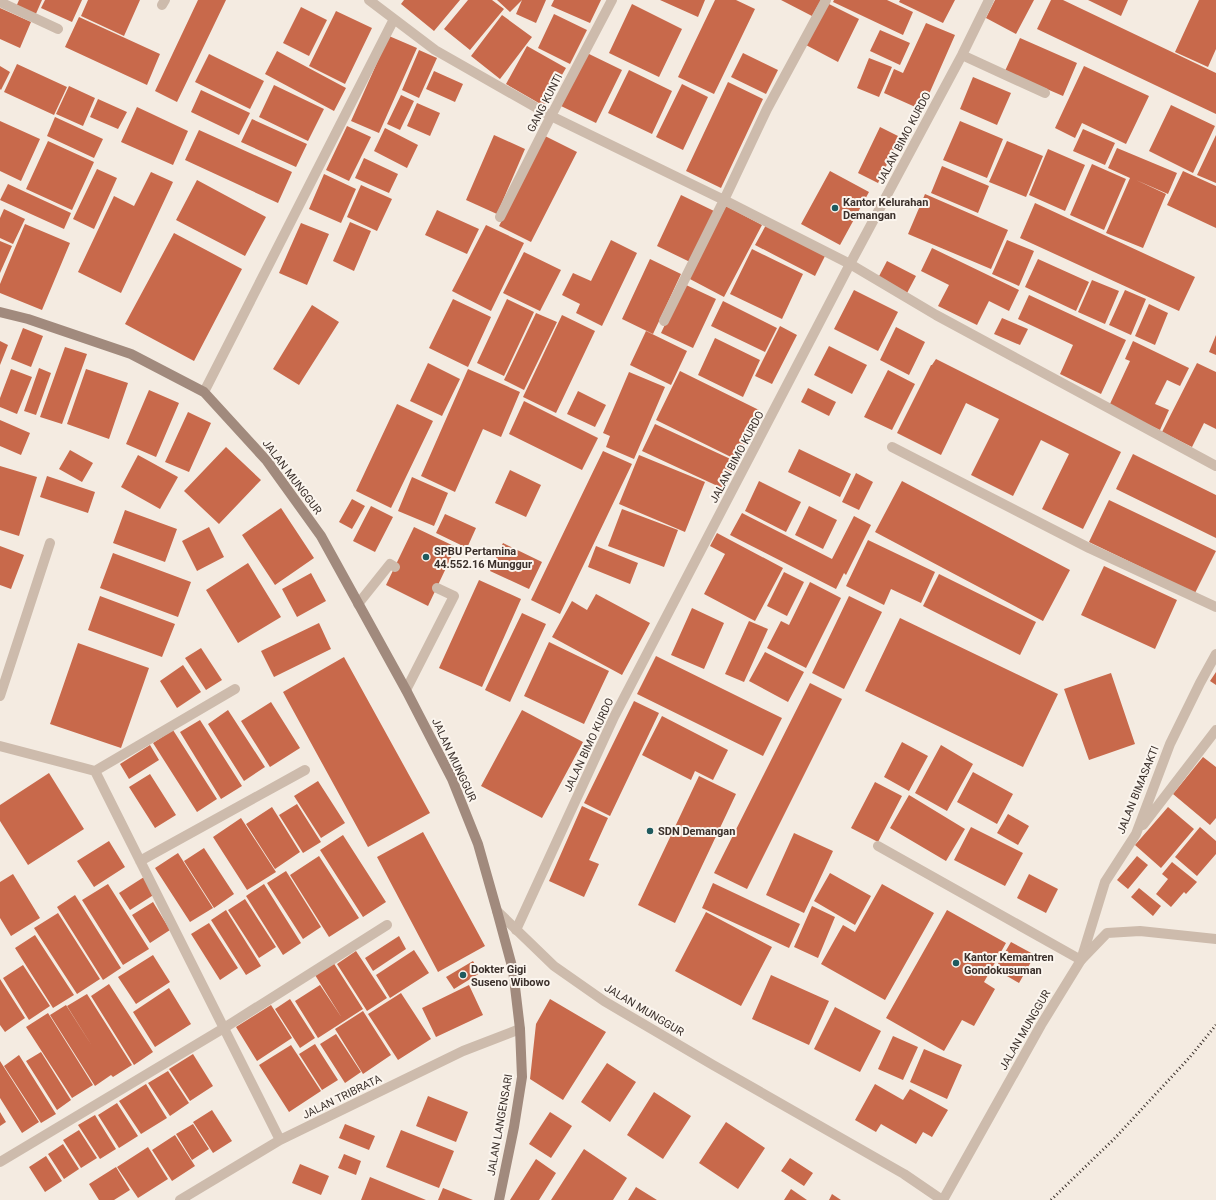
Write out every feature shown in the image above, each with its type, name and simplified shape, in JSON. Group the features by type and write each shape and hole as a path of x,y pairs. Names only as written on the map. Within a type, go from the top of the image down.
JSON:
{"main road":[{"name":"JALAN MUNGGUR","path":"0,312 28,319 131,354 204,392 267,461 321,536 406,690 452,779 478,844 497,911"},
{"name":"JALAN LANGENSARI","path":"497,911 513,970 520,1029 522,1077 514,1127 499,1200"}],"street":[{"path":"369,0 435,50 551,116 724,200 850,264 936,315 1216,466"},
{"name":"GANG KUNTI","path":"500,217 612,0"},
{"path":"664,322 767,109 826,0"},
{"name":"JALAN BIMO KURDO","path":"516,930 614,717 850,264 962,55 989,0"},
{"path":"0,2 58,29"},
{"path":"204,392 394,19"},
{"path":"962,55 1044,93"},
{"path":"892,447 1089,548 1216,607"},
{"path":"0,696 50,543"},
{"path":"358,604 390,564 395,567"},
{"path":"406,690 454,596 437,588"},
{"name":"JALAN BIMASAKTI","path":"1081,960 1105,882 1136,834 1170,744 1216,654"},
{"path":"0,746 95,771 235,690"},
{"path":"1136,834 1216,730"},
{"path":"140,861 305,770"},
{"path":"95,771 280,1140"},
{"path":"878,846 1081,960"},
{"name":"JALAN MUNGGUR","path":"497,911 554,966 604,1001 713,1066 904,1174 943,1200 1041,1025 1081,960 1107,933 1140,931 1216,939"},
{"path":"0,1162 224,1028 387,925"},
{"name":"JALAN TRIBRATA","path":"180,1200 280,1140 463,1051 520,1029"}],"building":[{"path":"19,0 42,0 35,16 16,7"},
{"path":"45,0 82,0 72,22 41,8"},
{"path":"88,0 140,0 124,36 81,16"},
{"path":"198,0 226,0 177,102 155,91"},
{"path":"404,0 460,0 434,31 401,4"},
{"path":"468,0 492,0 504,9 470,50 444,29"},
{"path":"497,0 522,0 510,12"},
{"path":"522,0 546,0 536,23 516,14"},
{"path":"554,0 601,0 590,23 551,6"},
{"path":"660,0 705,0 698,17"},
{"path":"715,0 736,0 755,9 714,94 678,77"},
{"path":"781,0 821,0 812,16"},
{"path":"834,0 887,0 913,12 903,35 833,2"},
{"path":"900,0 955,0 943,23 899,2"},
{"path":"995,0 1034,0 1016,34 986,18"},
{"path":"1051,0 1063,0 1216,73 1216,114 1037,29"},
{"path":"1088,0 1128,0 1121,16"},
{"path":"1199,0 1216,0 1216,49 1208,67 1175,52"},
{"path":"827,3 859,19 838,62 806,45"},
{"path":"632,4 682,29 659,77 609,53"},
{"path":"301,7 327,20 309,56 283,43"},
{"path":"0,8 31,22 20,48 0,39"},
{"path":"336,11 372,28 345,84 309,66"},
{"path":"554,14 587,30 570,64 538,48"},
{"path":"502,15 532,37 500,79 471,56"},
{"path":"79,17 160,54 147,85 65,47"},
{"path":"926,23 955,35 922,110 884,93 894,69 903,73"},
{"path":"880,30 910,43 900,65 870,51"},
{"path":"389,36 417,48 379,133 351,121"},
{"path":"1020,38 1077,63 1063,96 1005,71"},
{"path":"527,46 566,68 544,106 506,84"},
{"path":"419,50 437,58 419,98 402,90"},
{"path":"277,51 346,88 334,111 265,74"},
{"path":"587,53 622,70 596,123 561,106"},
{"path":"743,53 778,70 766,94 731,77"},
{"path":"209,54 264,81 250,109 195,82"},
{"path":"869,58 892,67 879,97 857,88"},
{"path":"17,64 67,87 54,115 4,92"},
{"path":"0,66 10,72 1,90 0,89"},
{"path":"1084,66 1149,96 1126,144 1082,123 1075,138 1055,128"},
{"path":"629,70 672,91 652,134 608,113"},
{"path":"434,71 463,84 455,102 426,89"},
{"path":"973,77 1011,93 997,125 960,109"},
{"path":"728,82 763,99 721,188 686,171"},
{"path":"682,84 708,97 683,150 656,137"},
{"path":"274,85 324,109 308,141 259,117"},
{"path":"69,86 95,98 83,126 56,114"},
{"path":"201,90 250,113 239,135 191,112"},
{"path":"401,95 414,101 400,130 387,124"},
{"path":"98,99 127,112 118,129 90,117"},
{"path":"417,103 440,113 430,136 407,126"},
{"path":"1171,105 1215,126 1193,173 1149,151"},
{"path":"137,107 188,131 173,165 121,142"},
{"path":"55,117 103,139 94,158 47,136"},
{"path":"252,119 307,144 296,167 241,142"},
{"path":"0,121 40,139 21,181 0,171"},
{"path":"960,121 1003,139 987,178 943,160"},
{"path":"347,126 371,137 349,181 326,170"},
{"path":"880,127 900,137 878,183 858,173"},
{"path":"385,128 418,145 407,168 374,151"},
{"path":"1083,129 1115,143 1105,165 1073,151"},
{"path":"199,130 292,172 278,203 185,160"},
{"path":"494,135 525,149 497,214 466,200"},
{"path":"1216,135 1216,183 1197,175"},
{"path":"545,136 577,152 531,242 499,226"},
{"path":"48,141 94,162 72,210 26,189"},
{"path":"1007,141 1043,156 1026,197 989,182"},
{"path":"1117,148 1177,173 1168,194 1136,180 1166,194 1143,248 1106,233 1130,178 1108,168"},
{"path":"1048,149 1085,165 1065,211 1029,195"},
{"path":"364,158 398,174 389,193 355,178"},
{"path":"1092,164 1126,179 1104,230 1070,215"},
{"path":"942,166 989,186 978,213 931,193"},
{"path":"97,169 117,178 94,229 73,219"},
{"name":"Kantor Kelurahan Demangan","path":"830,171 869,192 840,245 801,224"},
{"path":"1183,171 1216,186 1216,228 1167,205"},
{"path":"151,172 173,182 121,293 78,272 114,196 134,206"},
{"path":"324,174 356,189 341,223 309,209"},
{"path":"197,180 266,217 245,256 176,220"},
{"path":"8,184 71,213 64,229 0,200"},
{"path":"361,185 392,199 377,231 347,217"},
{"path":"925,194 1008,230 991,269 908,234"},
{"path":"681,195 714,211 690,262 657,246"},
{"path":"1035,203 1195,277 1179,311 1020,238"},
{"path":"726,206 762,225 724,297 688,278"},
{"path":"4,209 25,219 13,244 0,238 0,218"},
{"path":"437,210 479,229 467,254 425,235"},
{"path":"350,222 371,231 354,271 333,261"},
{"path":"301,223 329,234 307,285 279,273"},
{"path":"25,224 70,243 42,310 0,293 0,284"},
{"path":"486,225 524,243 491,311 452,291"},
{"path":"766,225 825,256 815,276 755,245"},
{"path":"174,233 242,269 194,361 125,324"},
{"path":"611,240 637,253 602,326 576,313 580,304 562,295 573,273 591,281"},
{"path":"1007,240 1034,251 1019,286 992,274"},
{"path":"0,241 12,246 0,273"},
{"path":"932,248 1019,290 1009,311 989,301 977,325 938,306 949,285 921,271"},
{"path":"752,249 803,274 782,319 730,294"},
{"path":"524,252 561,270 540,311 503,293"},
{"path":"650,259 681,274 653,334 622,319"},
{"path":"1038,259 1089,282 1076,311 1025,287"},
{"path":"887,261 916,276 906,295 877,280"},
{"path":"1092,280 1119,291 1105,324 1078,312"},
{"path":"684,284 716,299 693,348 661,333"},
{"path":"854,290 898,312 878,351 834,329"},
{"path":"1125,290 1146,299 1131,335 1109,325"},
{"path":"1029,295 1126,340 1101,394 1060,374 1073,345 1018,319"},
{"path":"453,299 491,317 468,367 429,348"},
{"path":"507,299 534,312 504,376 477,363"},
{"path":"723,301 777,328 765,352 711,326"},
{"path":"1149,304 1168,313 1155,345 1135,336"},
{"path":"312,305 339,322 299,385 273,369"},
{"path":"536,313 557,322 524,390 504,380"},
{"path":"562,315 595,331 556,413 523,397"},
{"path":"1002,318 1028,329 1020,345 994,334"},
{"path":"780,326 797,335 772,384 755,376"},
{"path":"896,327 925,342 909,375 880,360"},
{"path":"23,328 43,336 31,367 11,359"},
{"path":"646,331 687,351 671,385 630,365"},
{"path":"1216,335 1216,355 1209,352"},
{"path":"715,338 760,360 743,397 698,375"},
{"path":"0,341 8,345 0,365"},
{"path":"1133,341 1189,368 1180,386 1167,380 1155,404 1169,410 1160,430 1109,406 1130,361 1125,359"},
{"path":"829,346 867,365 852,394 814,375"},
{"path":"65,347 87,354 62,424 40,417"},
{"path":"936,359 1121,452 1083,529 1042,509 1069,454 1041,440 1013,496 971,475 999,419 966,403 941,455 897,433 931,365"},
{"path":"428,363 460,379 442,416 410,401"},
{"path":"1197,363 1216,372 1216,429 1204,423 1192,447 1162,432"},
{"path":"39,368 51,373 36,415 24,411"},
{"path":"11,369 32,377 17,414 0,407 0,398"},
{"path":"86,369 128,383 109,439 67,424"},
{"path":"468,369 520,392 501,437 483,429 455,492 421,476"},
{"path":"888,370 915,384 892,430 864,417"},
{"path":"680,371 761,411 737,460 656,420"},
{"path":"629,372 665,387 634,459 606,447 610,436 603,433"},
{"path":"808,388 836,402 829,416 801,402"},
{"path":"149,390 179,403 156,457 126,444"},
{"path":"578,391 606,405 595,427 567,414"},
{"path":"524,401 598,438 582,470 509,434"},
{"path":"397,404 433,421 391,508 356,491"},
{"path":"188,412 211,423 189,472 165,462"},
{"path":"0,420 30,433 21,455 0,446"},
{"path":"655,424 737,462 724,489 642,451"},
{"path":"226,447 261,480 219,524 184,491"},
{"path":"799,449 851,474 840,497 788,472"},
{"path":"70,450 93,463 82,482 59,469"},
{"path":"603,451 632,464 560,614 531,600"},
{"path":"1133,454 1216,495 1216,538 1116,489"},
{"path":"138,455 178,477 160,509 121,487"},
{"path":"639,455 705,482 685,532 619,504"},
{"path":"0,466 37,477 19,536 0,530"},
{"path":"510,470 541,485 526,517 495,503"},
{"path":"856,473 873,482 859,510 842,502"},
{"path":"47,476 95,492 88,513 40,497"},
{"path":"412,477 448,493 434,526 398,511"},
{"path":"759,481 801,502 786,532 745,511"},
{"path":"902,481 1070,570 1043,621 875,532"},
{"path":"352,499 365,506 352,529 339,522"},
{"path":"1109,500 1216,551 1195,593 1089,542"},
{"path":"371,506 393,517 375,552 353,541"},
{"path":"809,506 837,520 823,549 795,535"},
{"path":"281,508 314,558 275,585 242,535"},
{"path":"622,509 678,530 664,567 608,546"},
{"path":"125,510 177,529 165,562 113,543"},
{"path":"742,513 832,559 854,516 871,525 846,575 844,573 836,589 730,535"},
{"path":"445,514 476,528 467,548 436,533"},
{"path":"209,527 224,557 197,571 182,541"},
{"name":"SPBU Pertamina 44.552.16 Munggur","path":"414,527 456,547 428,606 386,585"},
{"path":"717,533 783,568 755,621 704,594 725,554 710,546"},
{"path":"868,540 935,572 921,603 891,589 884,605 846,586"},
{"path":"503,543 542,562 529,589 490,571"},
{"path":"0,546 24,555 11,589 0,585"},
{"path":"596,546 638,563 630,584 588,567"},
{"path":"113,553 191,582 178,617 100,588"},
{"path":"248,563 281,617 238,643 206,590"},
{"path":"1104,566 1177,600 1155,649 1081,615"},
{"path":"784,572 804,582 787,616 767,606"},
{"path":"311,573 326,601 297,617 282,589"},
{"path":"939,574 1036,622 1020,655 923,606"},
{"path":"479,580 521,599 482,687 439,668"},
{"path":"810,582 841,598 806,668 767,648 781,621 789,625"},
{"path":"596,594 650,623 622,675 552,637 572,601 587,610"},
{"path":"100,596 175,624 162,657 88,630"},
{"path":"849,596 882,612 844,689 812,673"},
{"path":"692,608 724,623 704,669 671,655"},
{"path":"522,613 546,624 510,702 485,690"},
{"path":"900,618 1058,694 1023,767 865,691"},
{"path":"749,621 768,629 744,682 725,674"},
{"path":"319,623 331,649 274,677 261,651"},
{"path":"549,642 609,671 584,724 524,696"},
{"path":"78,643 149,668 121,748 50,724"},
{"path":"201,648 222,680 206,690 185,658"},
{"path":"765,652 804,672 788,702 749,681"},
{"path":"656,656 782,718 763,756 637,694"},
{"path":"344,657 430,813 368,847 283,692"},
{"path":"183,665 201,692 177,708 160,681"},
{"path":"1216,672 1216,685 1210,681"},
{"path":"1111,673 1135,744 1089,760 1064,689"},
{"path":"810,683 842,699 747,889 714,873"},
{"path":"634,701 659,713 610,816 584,803"},
{"path":"271,702 300,748 270,767 241,721"},
{"path":"228,710 265,767 244,781 208,724"},
{"path":"522,710 583,742 542,818 481,786"},
{"path":"662,716 728,750 713,780 695,771 691,780 642,755"},
{"path":"200,720 242,786 221,799 180,732"},
{"path":"173,730 217,799 197,812 153,743"},
{"path":"902,742 928,756 909,791 884,777"},
{"path":"150,745 159,760 129,779 120,764"},
{"path":"941,745 973,764 947,811 915,793"},
{"path":"1203,757 1216,767 1216,818 1210,825 1173,794"},
{"path":"973,772 1013,794 997,824 957,802"},
{"path":"49,773 84,829 28,865 0,821 0,805"},
{"path":"150,774 176,815 155,828 129,787"},
{"path":"699,776 736,794 675,923 638,905"},
{"path":"318,781 345,823 321,838 294,796"},
{"path":"875,782 902,796 878,842 851,828"},
{"path":"909,795 965,829 946,861 890,828"},
{"path":"297,804 321,842 303,853 279,815"},
{"path":"582,806 608,818 589,860 599,864 584,897 549,881"},
{"path":"272,807 300,852 275,869 246,824"},
{"path":"1168,807 1194,829 1161,868 1135,845"},
{"path":"1008,814 1029,826 1018,845 997,833"},
{"path":"241,818 276,872 247,890 213,837"},
{"path":"971,827 1023,853 1005,886 954,860"},
{"path":"1200,827 1216,841 1216,854 1197,876 1175,857"},
{"path":"423,832 485,946 438,972 377,857"},
{"path":"794,833 833,851 804,913 766,895"},
{"path":"343,835 386,902 363,917 320,850"},
{"path":"109,841 125,867 94,887 77,861"},
{"path":"204,848 234,894 214,908 184,861"},
{"path":"178,853 213,908 190,922 155,868"},
{"path":"319,856 359,918 329,937 290,875"},
{"path":"1137,856 1148,865 1128,889 1117,880"},
{"path":"1172,862 1197,882 1186,894 1184,892 1171,907 1156,894 1168,879 1162,874"},
{"path":"286,871 321,927 303,939 267,883"},
{"path":"830,873 871,896 855,925 814,901"},
{"path":"13,874 40,918 11,936 0,918 0,882"},
{"path":"1029,874 1058,889 1046,913 1017,898"},
{"path":"144,877 155,894 130,910 119,893"},
{"path":"713,883 800,924 789,948 702,908"},
{"path":"108,884 149,949 123,965 82,900"},
{"path":"264,884 301,943 283,955 246,896"},
{"path":"882,884 934,913 885,1000 821,964 843,925 855,932"},
{"path":"1139,888 1161,906 1153,916 1131,897"},
{"path":"75,895 121,968 103,980 57,907"},
{"path":"245,899 276,947 259,958 228,910"},
{"path":"153,902 170,930 150,943 132,915"},
{"path":"812,906 835,917 818,958 794,947"},
{"path":"226,910 261,966 246,975 211,920"},
{"name":"Kantor Kemantren Gondokusuman","path":"947,910 1006,943 984,982 995,989 974,1026 962,1020 944,1051 886,1018"},
{"path":"706,912 772,947 741,1006 675,971"},
{"path":"58,913 100,979 77,994 34,928"},
{"path":"209,923 238,968 220,980 191,934"},
{"path":"35,935 74,995 53,1008 15,948"},
{"path":"399,936 406,949 373,971 365,958"},
{"path":"1011,942 1035,955 1019,983 995,969"},
{"path":"414,950 429,973 390,998 376,975"},
{"path":"356,951 387,998 367,1011 337,964"},
{"path":"153,955 170,982 136,1004 118,977"},
{"name":"Dokter Gigi Suseno Wibowo","path":"473,961 480,973 454,989 446,977"},
{"path":"333,962 363,1009 318,1038 295,1001 320,985 342,1018 315,975"},
{"path":"23,965 50,1006 29,1020 3,978"},
{"path":"771,975 829,1001 809,1045 752,1019"},
{"path":"0,979 25,1018 5,1032 0,1025"},
{"path":"109,984 153,1052 134,1065 91,996"},
{"path":"469,985 483,1015 436,1037 422,1008"},
{"path":"169,988 191,1024 155,1047 133,1012"},
{"path":"401,993 431,1039 398,1060 368,1014"},
{"path":"87,994 132,1065 113,1077 111,1075 95,1086 50,1015 66,1005 92,1046 67,1006"},
{"path":"290,999 315,1038 300,1048 275,1009"},
{"path":"550,999 606,1032 563,1100 530,1079 536,1024"},
{"path":"271,1005 292,1038 257,1061 236,1027"},
{"path":"835,1007 881,1031 860,1072 814,1049"},
{"path":"363,1011 391,1055 363,1074 335,1029"},
{"path":"48,1013 93,1085 72,1098 26,1027"},
{"path":"336,1034 361,1072 345,1083 320,1044"},
{"path":"893,1036 918,1047 903,1080 878,1069"},
{"path":"315,1044 338,1080 322,1090 299,1054"},
{"path":"291,1045 321,1091 289,1112 259,1065"},
{"path":"924,1049 962,1065 947,1099 910,1082"},
{"path":"41,1052 71,1100 57,1110 26,1061"},
{"path":"193,1054 213,1086 190,1101 169,1069"},
{"path":"19,1055 56,1114 41,1123 4,1066"},
{"path":"0,1061 39,1122 22,1133 0,1098"},
{"path":"607,1063 636,1082 610,1122 581,1102"},
{"path":"168,1071 189,1103 170,1116 148,1083"},
{"path":"146,1084 167,1118 141,1134 119,1101"},
{"path":"875,1084 903,1100 910,1089 948,1110 932,1137 923,1132 916,1144 881,1124 876,1132 855,1120"},
{"path":"654,1092 691,1116 663,1159 627,1135"},
{"path":"428,1096 468,1112 456,1142 416,1126"},
{"path":"117,1103 138,1136 119,1148 98,1115"},
{"path":"212,1110 232,1141 213,1153 193,1122"},
{"path":"0,1112 6,1122 0,1126"},
{"path":"550,1112 572,1126 551,1158 529,1144"},
{"path":"95,1115 116,1149 100,1159 78,1125"},
{"path":"726,1122 765,1148 738,1189 699,1163"},
{"path":"193,1124 209,1149 192,1160 176,1134"},
{"path":"345,1124 375,1136 369,1150 339,1138"},
{"path":"79,1130 97,1158 81,1168 63,1140"},
{"path":"401,1130 454,1151 439,1188 386,1167"},
{"path":"175,1135 195,1166 172,1181 152,1150"},
{"path":"63,1144 79,1169 64,1179 48,1154"},
{"path":"148,1147 168,1179 138,1198 117,1167"},
{"path":"584,1149 627,1178 613,1200 551,1200"},
{"path":"344,1154 361,1161 356,1175 338,1168"},
{"path":"46,1156 62,1181 45,1192 29,1167"},
{"path":"790,1158 813,1173 804,1186 781,1171"},
{"path":"536,1159 556,1173 539,1200 510,1200"},
{"path":"300,1164 329,1176 321,1195 292,1183"},
{"path":"116,1167 130,1190 114,1200 99,1200 89,1184"},
{"path":"370,1177 426,1200 361,1200"},
{"path":"636,1187 657,1200 628,1200"},
{"path":"443,1188 473,1200 438,1200"},
{"path":"791,1189 807,1200 784,1200"},
{"path":"832,1194 841,1200 829,1200"}],"railway":[{"path":"1051,1200 1115,1138 1190,1057 1216,1025"}],"place":[{"name":"Kantor Kelurahan Demangan","path":"835,208"},
{"name":"SPBU Pertamina 44.552.16 Munggur","path":"426,557"},
{"name":"SDN Demangan","path":"650,831"},
{"name":"Kantor Kemantren Gondokusuman","path":"956,963"},
{"name":"Dokter Gigi Suseno Wibowo","path":"463,975"}]}
